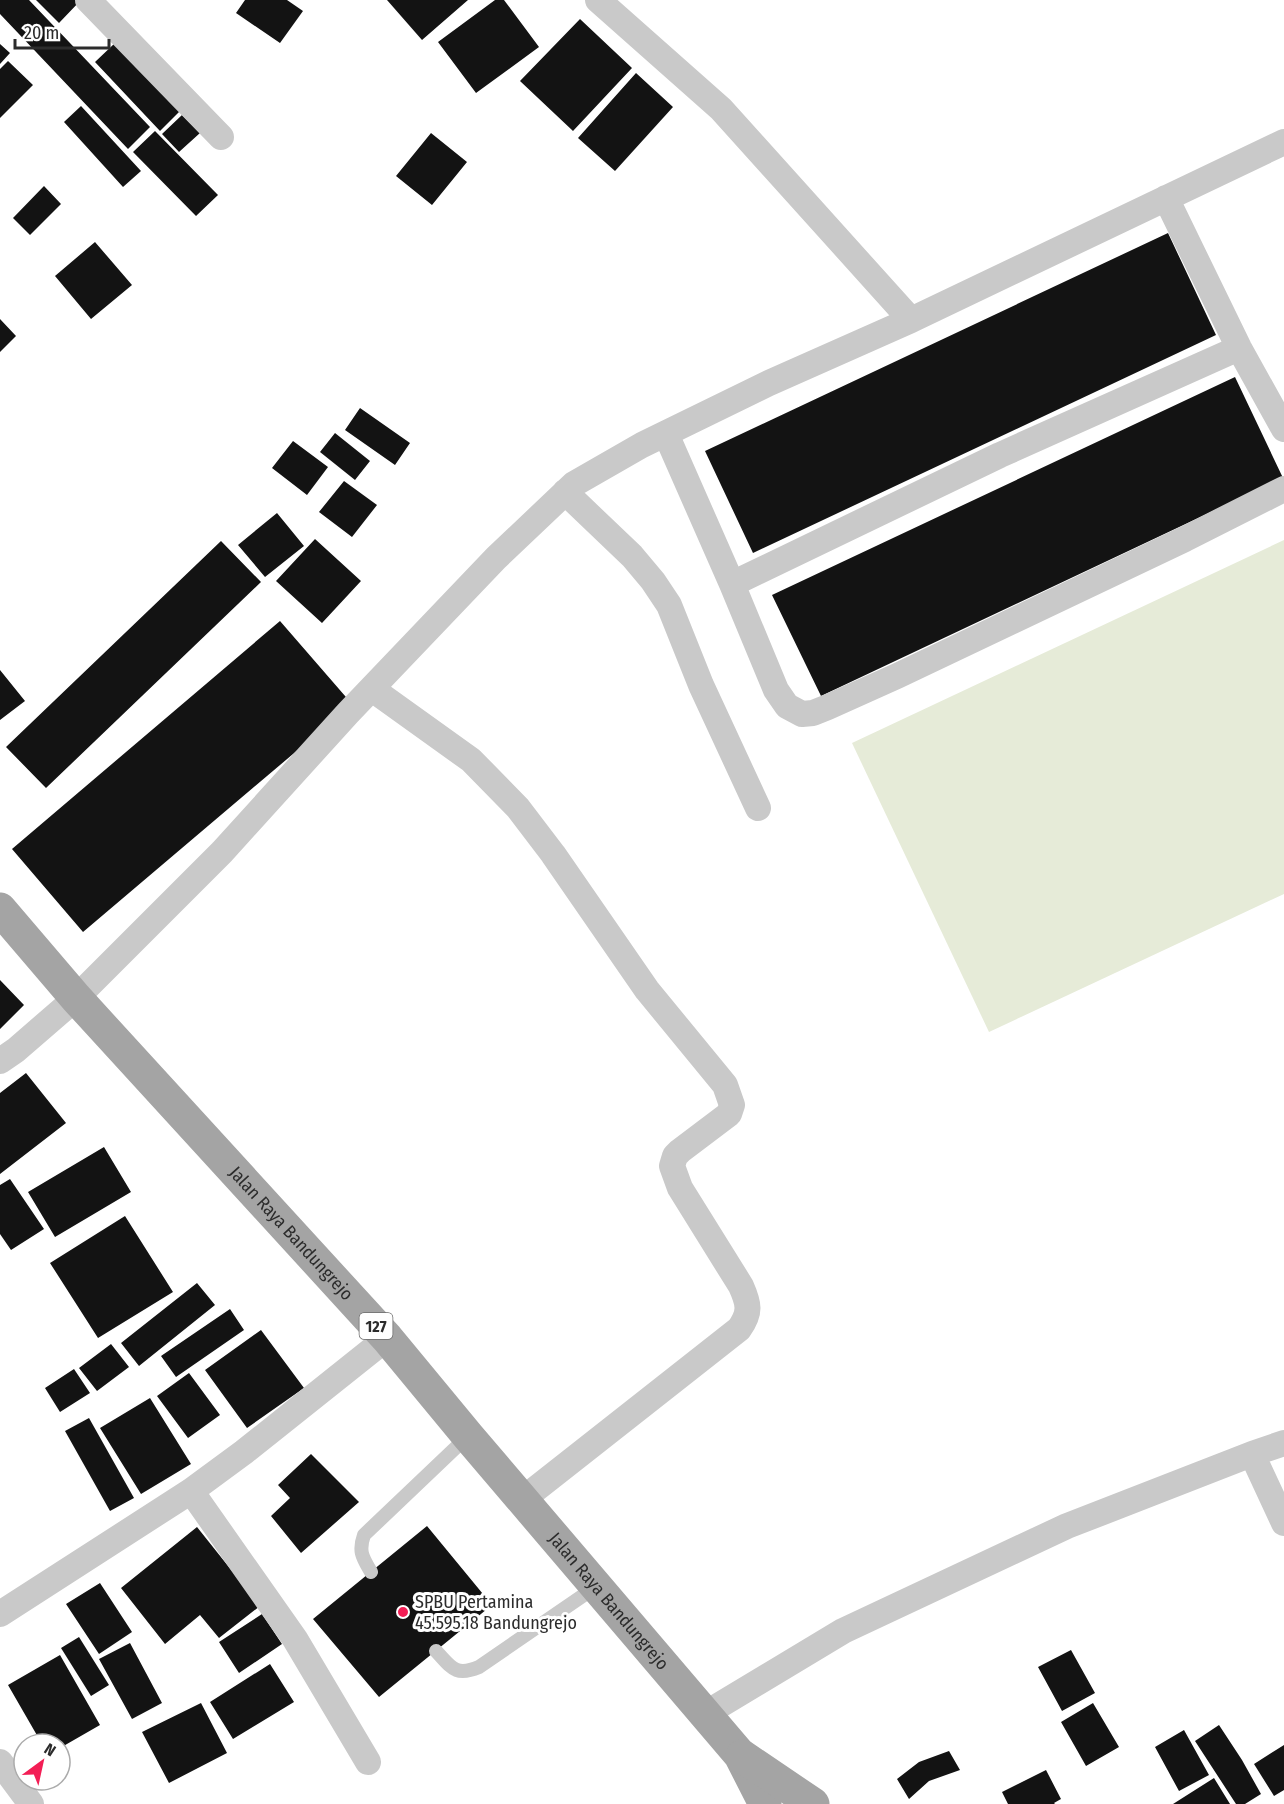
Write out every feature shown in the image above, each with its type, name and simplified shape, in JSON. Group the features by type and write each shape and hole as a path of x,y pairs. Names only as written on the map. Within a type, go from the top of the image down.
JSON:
{"main road":[{"name":"Jalan Raya Bandungrejo","path":"0,909 76,998 387,1338 740,1755 765,1804"},
{"name":"Jalan Raya Bandungrejo","path":"740,1755 813,1804"}],"street":[{"path":"88,0 221,137"},
{"path":"598,0 721,109 911,320"},
{"path":"0,1061 76,998 222,852 496,558 574,484 666,434 769,383 911,320 1284,142"},
{"path":"1166,198 1239,348 1284,429"},
{"path":"732,584 1000,455 1239,348"},
{"path":"666,434 776,690 787,706 802,714 813,713 897,676 1185,539 1284,489"},
{"path":"565,492 632,556 669,605 701,685 758,808"},
{"path":"372,689 471,760 518,808 553,854 647,990 725,1085 732,1105 729,1114 675,1156 672,1166 680,1188 741,1286 747,1300 748,1311 745,1321 739,1329 708,1354 523,1499"},
{"path":"0,1614 191,1491 244,1452 387,1338"},
{"path":"705,1714 843,1631 1067,1526 1284,1443"},
{"path":"1252,1454 1284,1522"},
{"path":"191,1491 295,1639 368,1762"},
{"path":"0,1762 31,1804"}],"lane":[{"path":"371,1572 361,1554 364,1535 468,1436"},
{"path":"436,1651 455,1671 466,1673 479,1667 597,1586"}],"green space":[{"path":"1284,540 1284,894 989,1032 852,743"}],"building":[{"path":"0,0 29,0 150,127 128,149 0,14"},
{"path":"36,0 81,0 59,23"},
{"path":"245,0 287,0 303,11 280,43 236,13"},
{"path":"387,0 468,0 422,40"},
{"path":"495,0 504,0 539,47 476,93 438,42"},
{"path":"580,19 632,68 573,131 520,81"},
{"path":"115,43 180,111 160,131 95,62"},
{"path":"0,44 10,53 0,64"},
{"path":"8,61 33,85 0,118 0,69"},
{"path":"636,73 673,107 615,171 578,138"},
{"path":"81,106 141,171 123,187 64,122"},
{"path":"182,115 200,133 179,152 162,134"},
{"path":"155,131 218,195 196,216 133,152"},
{"path":"431,133 467,162 432,205 396,176"},
{"path":"44,186 61,204 30,235 13,218"},
{"path":"1168,233 1216,335 753,553 705,451"},
{"path":"95,242 132,285 91,319 55,276"},
{"path":"0,319 16,336 0,352"},
{"path":"1235,377 1283,478 821,696 772,595"},
{"path":"360,408 410,443 395,465 345,430"},
{"path":"335,433 370,461 355,480 320,452"},
{"path":"293,441 328,467 307,495 272,468"},
{"path":"344,481 377,505 352,537 319,512"},
{"path":"277,513 304,546 265,577 238,545"},
{"path":"315,539 361,581 322,623 276,581"},
{"path":"221,541 261,582 46,788 6,747"},
{"path":"280,621 352,704 83,932 12,849"},
{"path":"0,670 25,701 0,720"},
{"path":"0,980 24,1005 0,1029"},
{"path":"26,1073 66,1123 0,1174 0,1093"},
{"path":"104,1147 131,1192 55,1237 28,1192"},
{"path":"10,1179 44,1229 11,1250 0,1234 0,1185"},
{"path":"125,1216 173,1292 98,1338 50,1263"},
{"path":"197,1283 215,1305 139,1366 121,1343"},
{"path":"230,1309 244,1330 176,1377 161,1356"},
{"path":"261,1330 304,1388 247,1428 205,1370"},
{"path":"111,1344 129,1367 97,1391 79,1368"},
{"path":"74,1369 90,1393 60,1412 45,1388"},
{"path":"189,1373 220,1415 188,1438 157,1396"},
{"path":"150,1398 191,1464 141,1494 100,1428"},
{"path":"89,1418 134,1498 110,1511 65,1431"},
{"path":"311,1454 359,1502 301,1553 271,1516 290,1498 278,1485"},
{"name":"SPBU Pertamina 45.595.18 Bandungrejo","path":"427,1526 492,1605 379,1697 313,1619"},
{"path":"197,1527 260,1606 219,1638 200,1615 165,1644 121,1588"},
{"path":"100,1583 132,1632 99,1654 66,1604"},
{"path":"262,1614 282,1644 239,1673 219,1642"},
{"path":"79,1637 109,1685 91,1696 61,1648"},
{"path":"130,1643 162,1703 132,1719 99,1659"},
{"path":"1071,1650 1095,1693 1062,1711 1038,1667"},
{"path":"60,1655 100,1725 72,1741 72,1732 35,1732 8,1685"},
{"path":"270,1664 294,1702 233,1739 210,1702"},
{"path":"201,1703 227,1753 169,1783 142,1732"},
{"path":"1093,1703 1119,1747 1086,1766 1061,1722"},
{"path":"1219,1725 1261,1794 1245,1804 1236,1804 1195,1741"},
{"path":"1184,1730 1209,1775 1179,1791 1155,1747"},
{"path":"1284,1745 1284,1790 1274,1796 1254,1764"},
{"path":"949,1751 960,1770 929,1781 909,1799 897,1779 919,1762"},
{"path":"1046,1770 1061,1799 1055,1804 1008,1804 1002,1792"},
{"path":"1214,1778 1230,1804 1173,1804"}],"place":[{"name":"SPBU Pertamina 45.595.18 Bandungrejo","path":"403,1612"}]}
